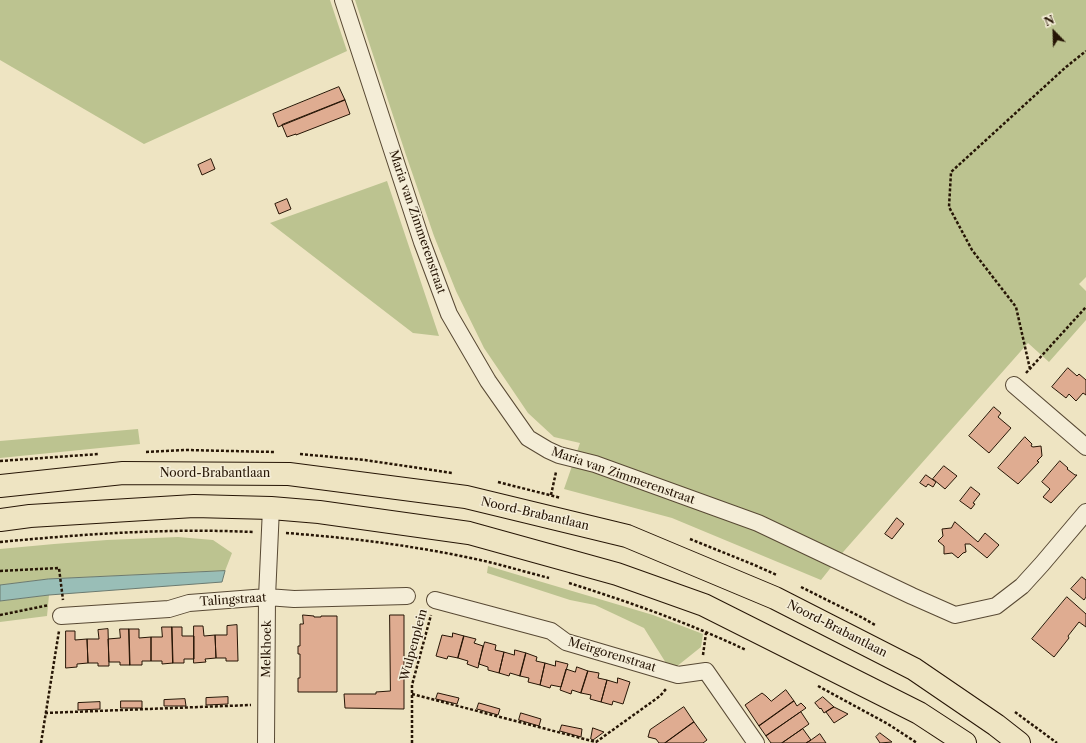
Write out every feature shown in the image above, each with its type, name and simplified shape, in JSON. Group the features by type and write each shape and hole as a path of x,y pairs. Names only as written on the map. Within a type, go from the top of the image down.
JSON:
{"main road":[{"name":"Noord-Brabantlaan","path":"0,486 123,473 289,474 466,497 627,536 775,598 914,669 996,725 1019,743"},
{"path":"0,520 30,516 194,506 270,508 319,512 469,533 617,574 708,607 919,713 965,743"}],"street":[{"name":"Maria van Zimmerenstraat","path":"343,0 422,242 449,314 488,382 528,438 559,455 595,464 758,523 955,615 996,606 1022,586 1086,512"},
{"path":"1014,384 1086,447"},
{"name":"Melkhoek","path":"266,743 267,597 270,508"},
{"name":"Talingstraat","path":"62,609 168,609 189,603 267,597 294,599 407,596"},
{"name":"Meirgorenstraat","path":"436,600 551,631 566,642 678,675 706,670"},
{"path":"706,670 756,743"}],"path":[{"path":"1086,51 1066,67 951,172 949,207 972,250 1016,307 1030,369 1086,307"},
{"path":"551,495 554,481"},
{"path":"0,542 122,533 178,531 270,532 364,540 493,563 552,578"},
{"path":"0,571 59,568 62,609 41,743"},
{"path":"567,582 671,618 748,651"},
{"name":"Wulpenplein","path":"412,743 412,685 436,600"},
{"path":"0,616 62,609"},
{"path":"706,633 703,661 706,670"},
{"path":"412,694 596,742 660,696 678,675"},
{"path":"816,686 888,724 916,743"},
{"path":"45,713 266,704"}],"green space":[{"path":"0,0 330,0 347,51 144,144 0,60"},
{"path":"355,0 1086,0 1086,277 1079,284 1086,291 1086,320 1049,362 1028,343 844,551 821,580 672,518 564,489 580,443 554,437 528,413 484,348 456,291 434,236"},
{"path":"387,181 439,336 413,333 270,223"},
{"path":"138,429 140,444 0,458 0,441"},
{"path":"178,537 213,540 232,553 225,571 48,579 0,585 0,549 107,540"},
{"path":"488,566 653,615 703,634 701,647 671,671 644,628 595,605 570,600 487,573"},
{"path":"49,595 47,616 0,622 0,601"}],"water":[{"path":"225,571 222,582 49,595 0,601 0,585 48,579"}],"building":[{"path":"339,87 345,100 278,127 273,114"},
{"path":"345,100 350,114 296,135 287,137 282,125"},
{"path":"211,159 215,169 202,175 198,165"},
{"path":"287,199 291,209 279,214 275,204"},
{"path":"1068,368 1077,376 1079,374 1086,380 1086,395 1083,393 1076,401 1069,394 1066,398 1052,387"},
{"path":"994,407 1001,413 998,417 1011,428 989,453 969,436"},
{"path":"1025,437 1032,444 1031,446 1041,446 1042,456 1037,461 1039,462 1018,484 998,468"},
{"path":"1060,461 1068,468 1067,469 1077,475 1051,503 1043,497 1050,489 1042,482"},
{"path":"944,466 957,476 945,489 933,479"},
{"path":"926,475 936,482 933,487 928,484 926,487 920,483"},
{"path":"971,487 980,494 973,503 975,504 971,509 960,501"},
{"path":"897,518 904,524 892,539 885,534"},
{"path":"955,522 978,542 985,533 999,545 987,558 970,544 965,544 966,552 958,558 952,553 944,554 944,546 938,541 943,536 942,529 951,528"},
{"path":"1082,577 1086,580 1086,597 1084,600 1071,589"},
{"path":"1067,597 1086,614 1086,627 1079,622 1054,657 1032,639"},
{"path":"303,615 314,617 337,616 337,692 298,692 298,678 300,678 300,654 298,654 298,646 300,646 300,624 303,624"},
{"path":"390,615 404,615 404,709 345,708 344,694 376,694 376,692 390,691"},
{"path":"237,625 238,661 226,661 226,658 216,658 215,635 227,635 227,626"},
{"path":"194,626 203,626 204,636 215,635 216,658 205,659 206,662 194,663"},
{"path":"162,627 172,627 173,663 162,664 162,661 151,661 151,637 162,637"},
{"path":"172,627 182,627 182,636 194,636 194,659 184,659 184,663 173,663"},
{"path":"108,629 109,666 98,666 98,663 88,663 87,639 99,639 98,630"},
{"path":"120,629 129,629 130,665 120,665 120,662 109,662 108,639 120,638"},
{"path":"129,629 139,629 139,638 151,637 151,661 142,661 142,665 130,665"},
{"path":"66,631 75,631 75,640 87,639 88,663 77,664 77,667 66,668"},
{"path":"453,633 464,636 458,658 448,656 447,659 436,656 442,635 452,637"},
{"path":"464,636 476,639 474,643 483,646 478,668 467,664 468,661 458,658"},
{"path":"485,642 496,645 495,650 504,652 499,673 488,670 488,667 479,664"},
{"path":"515,650 526,653 520,676 510,673 509,676 499,673 504,652 514,655"},
{"path":"526,653 537,657 536,661 545,663 540,685 528,682 529,678 520,676"},
{"path":"556,661 568,664 561,687 551,685 550,688 540,685 545,663 555,666"},
{"path":"577,667 588,671 581,693 572,690 571,694 560,690 566,669 575,672"},
{"path":"588,671 599,673 598,678 607,680 601,702 590,699 591,695 581,693"},
{"path":"618,678 630,682 623,704 613,701 612,705 601,702 607,680 617,683"},
{"path":"786,690 794,701 759,726 745,705 762,693 771,701"},
{"path":"438,693 459,698 457,704 436,699"},
{"path":"228,697 228,704 206,705 206,698"},
{"path":"823,697 834,707 824,713 815,703"},
{"path":"185,699 186,706 164,706 164,700"},
{"path":"121,701 142,701 142,708 121,708"},
{"path":"794,701 797,706 801,703 806,708 766,736 759,726"},
{"path":"100,702 100,709 78,710 78,703"},
{"path":"479,703 500,709 498,715 477,709"},
{"path":"684,707 694,722 665,743 659,743 656,739 648,737 650,730"},
{"path":"834,707 848,714 834,723 826,712"},
{"path":"801,712 809,724 782,743 771,743 766,736"},
{"path":"521,713 541,719 539,726 519,720"},
{"path":"694,722 707,740 703,743 665,743"},
{"path":"562,725 582,729 581,737 560,731"},
{"path":"593,728 604,732 593,740 591,739"},
{"path":"803,729 811,740 806,743 782,743"},
{"path":"880,733 892,742 880,743 876,737"},
{"path":"820,734 826,743 806,743 811,740"}]}
